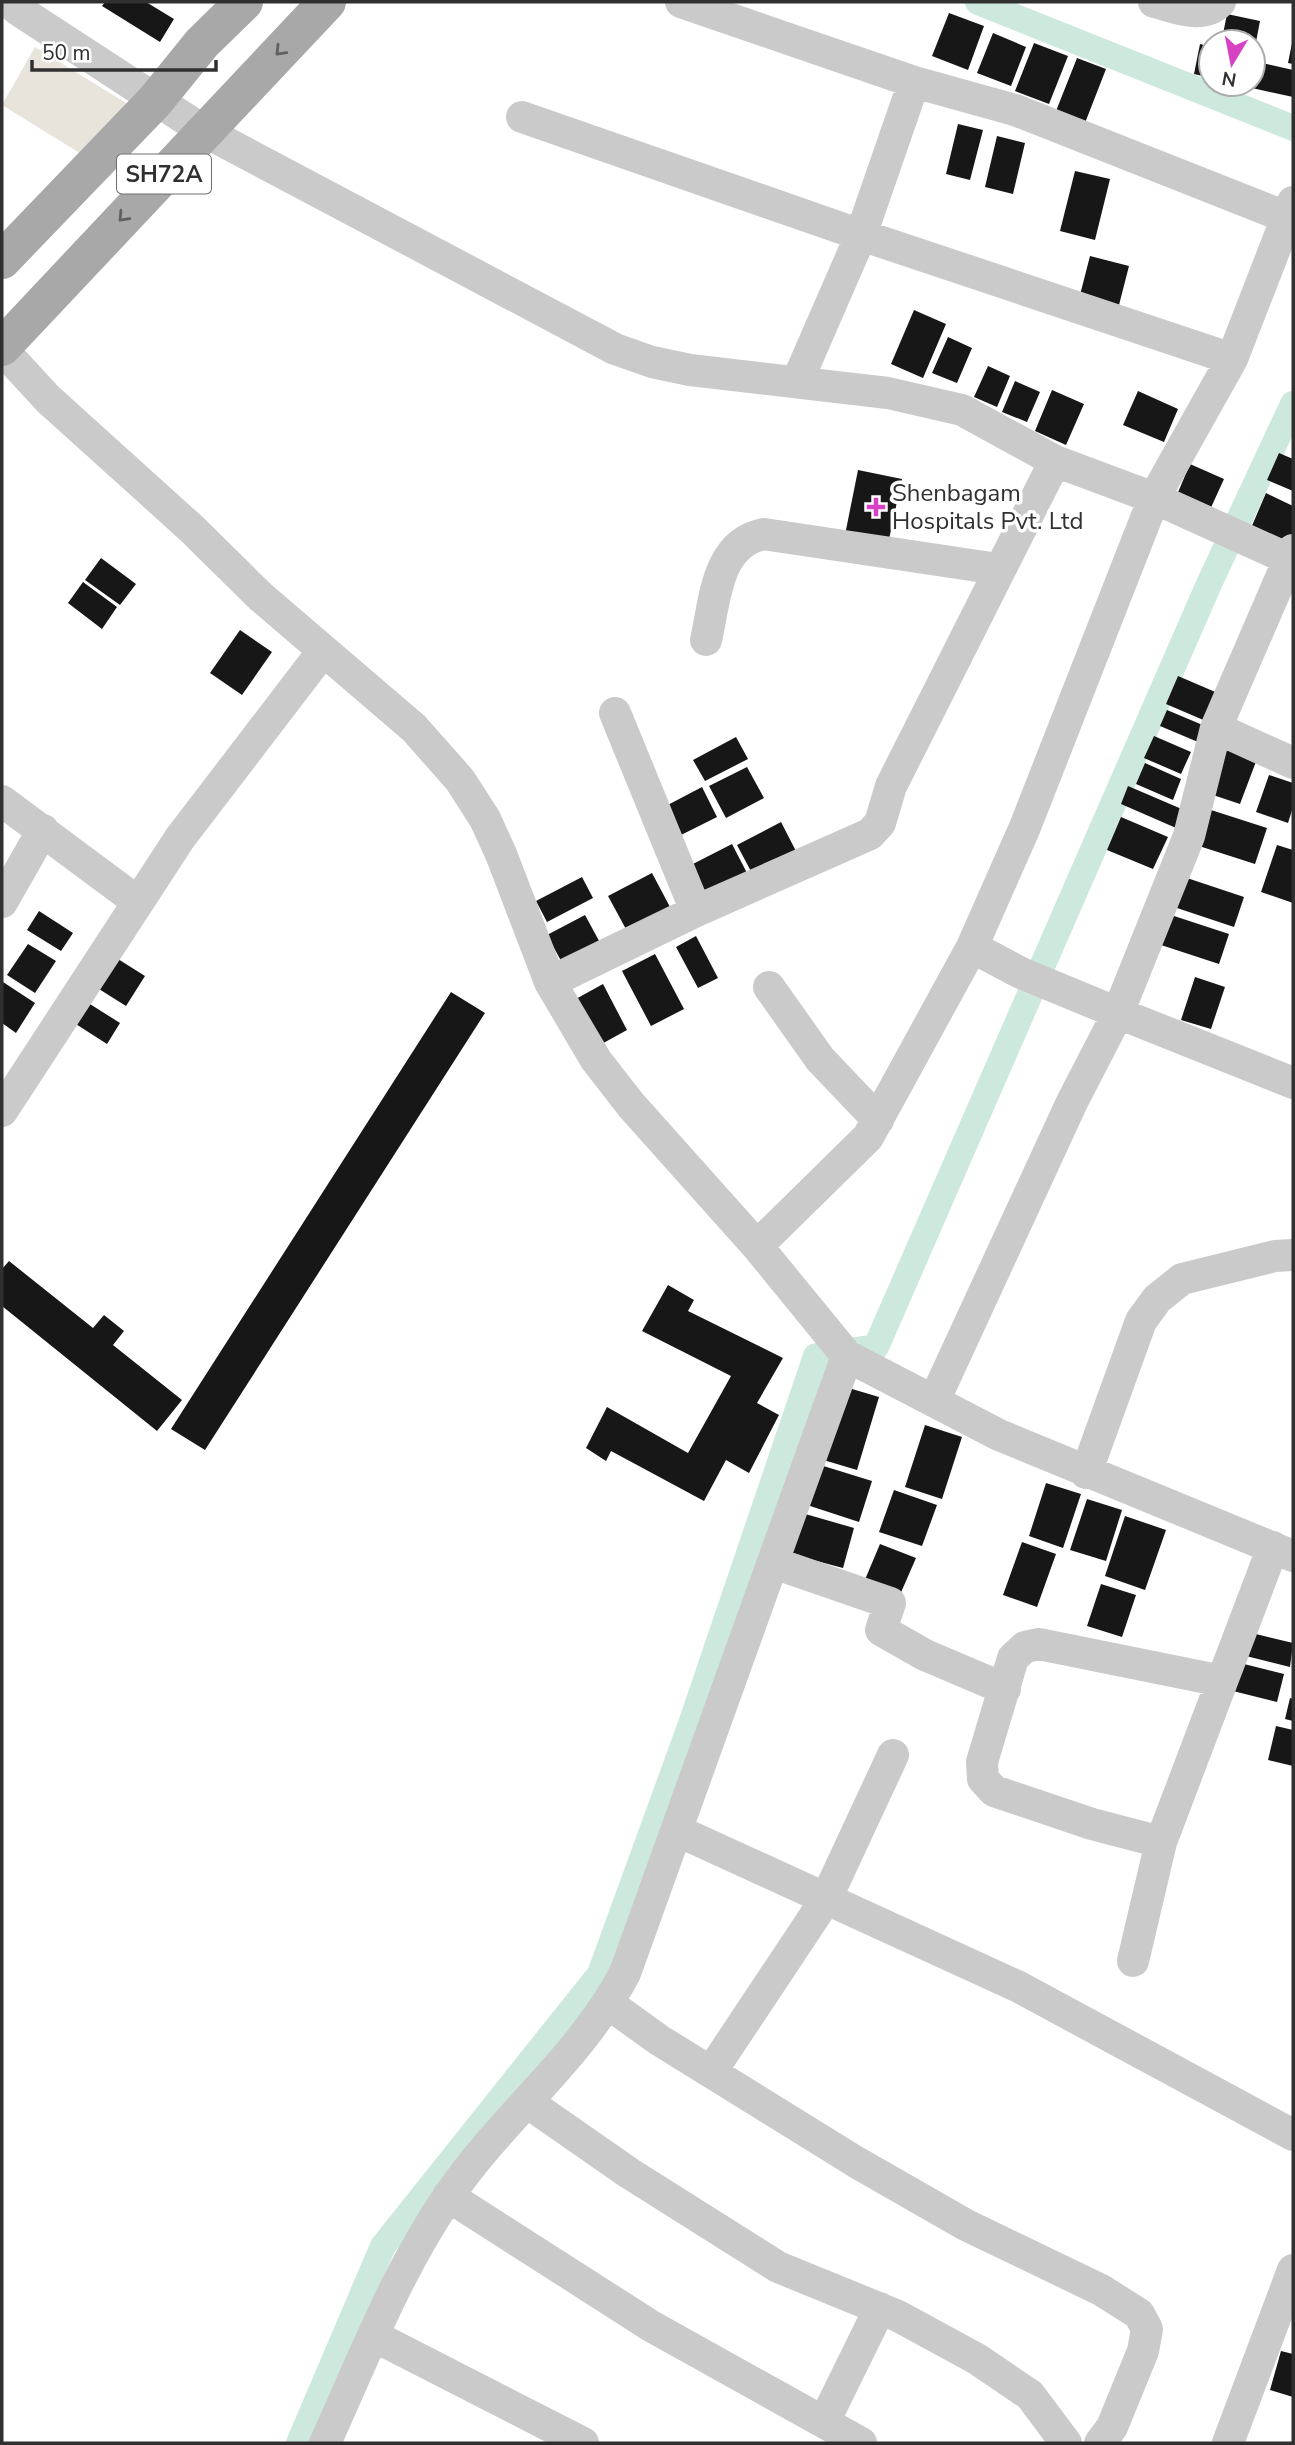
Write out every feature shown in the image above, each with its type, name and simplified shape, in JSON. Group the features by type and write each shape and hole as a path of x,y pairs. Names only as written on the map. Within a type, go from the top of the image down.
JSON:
{"main road":[{"name":"SH72A","path":"2,260 155,101 202,43 244,2"},
{"name":"SH72A","path":"2,348 327,2"}],"street":[{"path":"681,2 914,82 1015,110 1289,210 1231,359 1154,498 1020,839 972,947 878,1120 848,1159 757,1246"},
{"path":"1154,2 1198,12 1213,9 1220,2"},
{"path":"17,9 204,131 615,349 652,362 690,370 888,393 962,410 1055,461 1154,498 1291,557 1216,728 1189,836 1118,1013 1072,1102 934,1401"},
{"path":"797,382 861,235 914,82"},
{"path":"522,117 861,235 1231,359"},
{"path":"2,348 48,399 323,652 414,727 460,780 485,819 501,854 550,982 596,1060 631,1105 757,1246 843,1352 999,1435 1283,1552 1222,1681 1161,1842 1133,1961"},
{"path":"550,982 696,911 870,834 880,823 891,786 998,569 1055,461"},
{"path":"706,640 723,568 733,549 748,537 764,534 998,569"},
{"path":"2,1111 180,838 323,652"},
{"path":"615,713 696,911"},
{"path":"1216,728 1293,763"},
{"path":"2,801 138,902"},
{"path":"2,902 43,830"},
{"path":"972,947 1021,973 1293,1083"},
{"path":"769,987 820,1059 878,1120"},
{"path":"1086,1473 1141,1321 1157,1298 1182,1279 1275,1256 1293,1255"},
{"path":"325,2443 398,2280 448,2196 492,2138 579,2046 609,2004 640,1938 774,1563 843,1352"},
{"path":"774,1563 890,1603 881,1630 925,1655 1005,1689"},
{"path":"1161,1842 1092,1824 994,1791 983,1779 982,1762 1013,1658 1025,1647 1039,1644 1222,1681"},
{"path":"711,2072 826,1899 893,1755"},
{"path":"678,1831 1019,1987 1293,2135"},
{"path":"609,2004 711,2072 966,2225 1101,2290 1139,2314 1147,2329 1143,2351 1112,2427 1100,2443"},
{"path":"527,2102 629,2173 778,2267 880,2308 977,2359 1030,2395 1066,2443"},
{"path":"448,2196 651,2326 862,2443"},
{"path":"1228,2443 1280,2343 1293,2270"},
{"path":"824,2422 880,2308"},
{"path":"374,2336 583,2443"}],"shaded area":[{"path":"35,47 126,103 91,160 2,105"}],"building":[{"path":"105,2 146,2 174,19 160,42 102,6"},
{"path":"949,13 984,26 968,70 932,56"},
{"path":"1227,14 1260,21 1259,28 1224,28"},
{"path":"993,33 1026,47 1011,86 977,73"},
{"path":"1034,43 1068,56 1049,104 1015,91"},
{"path":"1293,43 1293,64 1288,63"},
{"path":"1077,58 1106,69 1085,123 1056,111"},
{"path":"1267,64 1293,70 1293,97 1267,91"},
{"path":"958,124 983,130 970,180 946,174"},
{"path":"997,136 1025,143 1013,194 985,187"},
{"path":"1075,171 1110,179 1095,240 1060,231"},
{"path":"1090,256 1129,266 1119,305 1080,295"},
{"path":"914,310 946,324 923,378 891,364"},
{"path":"948,337 972,348 957,383 932,373"},
{"path":"988,366 1010,376 997,407 974,397"},
{"path":"1015,381 1040,392 1027,422 1002,412"},
{"path":"1052,390 1084,404 1066,445 1035,431"},
{"path":"1138,391 1178,409 1164,442 1123,425"},
{"path":"1279,453 1293,459 1293,491 1267,480"},
{"path":"1190,464 1224,479 1209,512 1176,497"},
{"path":"858,470 902,479 888,544 845,535"},
{"path":"1266,493 1293,506 1293,533 1289,544 1251,528"},
{"path":"101,558 136,584 120,605 85,580"},
{"path":"83,582 117,607 102,629 68,603"},
{"path":"240,630 272,652 242,695 210,673"},
{"path":"1178,676 1220,694 1208,722 1166,704"},
{"path":"1167,710 1205,726 1198,742 1160,726"},
{"path":"1154,736 1191,752 1181,774 1144,758"},
{"path":"736,737 748,759 705,781 693,760"},
{"path":"1227,749 1257,759 1240,804 1210,794"},
{"path":"1145,763 1181,779 1173,800 1136,784"},
{"path":"747,767 764,798 726,818 709,786"},
{"path":"1269,775 1293,783 1293,807 1288,823 1256,812"},
{"path":"1128,786 1191,813 1183,831 1121,804"},
{"path":"702,787 717,817 677,837 662,808"},
{"path":"1211,810 1267,828 1255,864 1199,846"},
{"path":"1121,817 1168,837 1153,869 1107,850"},
{"path":"781,822 798,855 754,877 737,845"},
{"path":"732,844 747,873 704,895 689,866"},
{"path":"1277,845 1293,850 1293,903 1261,892"},
{"path":"652,873 670,907 627,931 608,896"},
{"path":"1181,876 1244,897 1234,927 1171,906"},
{"path":"582,877 593,898 547,922 536,901"},
{"path":"39,911 73,933 61,951 27,930"},
{"path":"585,915 604,950 566,970 547,935"},
{"path":"1171,915 1229,934 1219,964 1161,945"},
{"path":"696,936 718,978 698,988 676,947"},
{"path":"28,944 56,961 35,993 7,975"},
{"path":"110,954 145,976 126,1006 91,984"},
{"path":"655,954 684,1009 651,1026 622,971"},
{"path":"1195,977 1225,987 1211,1029 1181,1020"},
{"path":"3,982 35,1003 16,1033 2,1023"},
{"path":"603,984 627,1030 598,1046 574,1000"},
{"path":"451,992 485,1013 205,1450 171,1429"},
{"path":"82,999 120,1023 107,1044 68,1019"},
{"path":"9,1261 93,1328 104,1315 124,1331 113,1345 182,1400 157,1431 2,1306 2,1269"},
{"path":"668,1285 694,1300 688,1311 783,1358 757,1403 779,1415 749,1473 726,1460 704,1501 611,1451 606,1461 586,1448 607,1407 688,1453 731,1376 642,1331"},
{"path":"842,1386 879,1397 857,1470 820,1459"},
{"path":"925,1425 962,1437 942,1499 905,1487"},
{"path":"817,1464 872,1481 859,1522 804,1504"},
{"path":"1046,1483 1081,1494 1063,1548 1029,1536"},
{"path":"894,1490 937,1505 922,1546 879,1532"},
{"path":"1087,1499 1122,1510 1106,1561 1070,1550"},
{"path":"795,1511 854,1528 843,1568 783,1552"},
{"path":"1125,1516 1166,1530 1145,1590 1105,1576"},
{"path":"1022,1542 1056,1554 1037,1607 1003,1595"},
{"path":"880,1544 916,1558 899,1597 864,1582"},
{"path":"1101,1584 1136,1595 1122,1637 1087,1626"},
{"path":"1252,1633 1293,1643 1290,1667 1246,1656"},
{"path":"1240,1663 1284,1674 1277,1702 1233,1691"},
{"path":"1290,1698 1293,1699 1293,1721 1285,1719"},
{"path":"1276,1726 1293,1730 1293,1766 1268,1760"},
{"path":"1281,2351 1293,2354 1293,2397 1270,2390"}],"waterway":[{"path":"978,2 1293,128"},
{"path":"299,2443 383,2246 600,1974 691,1724 816,1356 876,1347 1209,584 1293,404"}],"place":[{"name":"Shenbagam Hospitals Pvt. Ltd","path":"876,507"}]}
